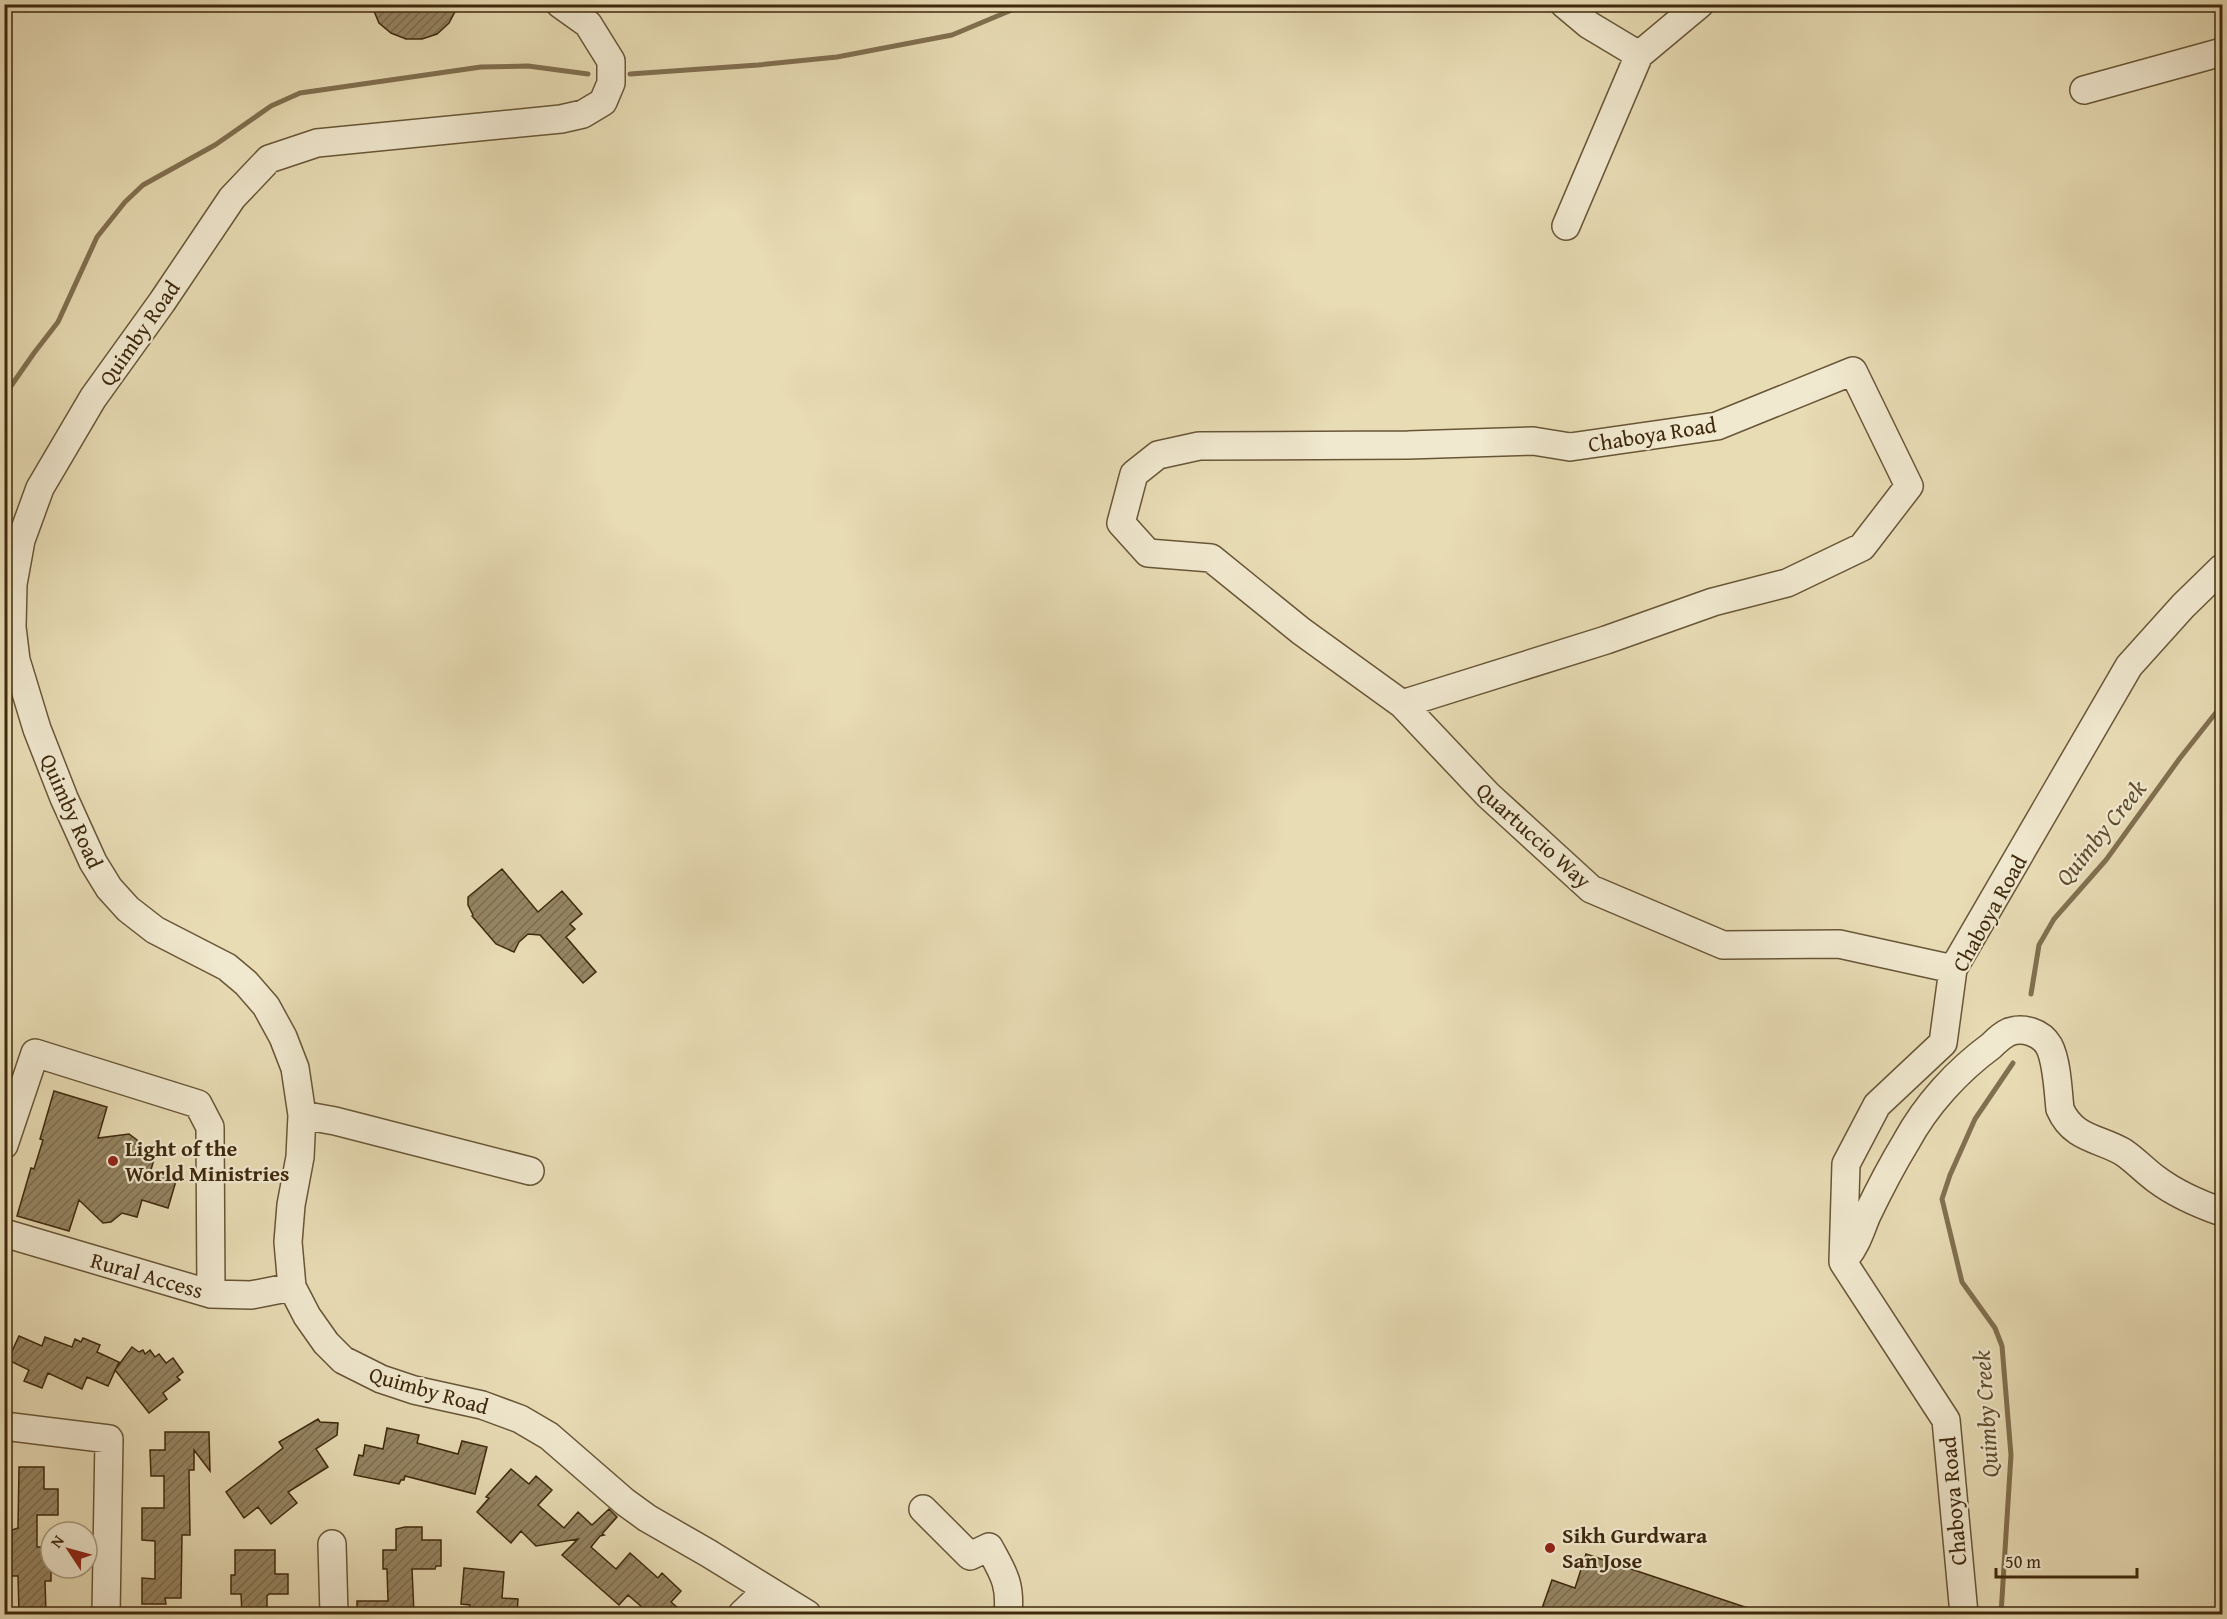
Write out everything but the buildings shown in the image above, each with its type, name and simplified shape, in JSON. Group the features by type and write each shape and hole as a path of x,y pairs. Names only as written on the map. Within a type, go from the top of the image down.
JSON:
{"street":[{"name":"Quimby Road","path":"560,4 588,24 611,61 611,83 603,102 583,114 561,119 317,143 268,159 232,198 162,302 93,398 40,488 21,540 13,584 12,627 16,660 37,729 64,798 93,862 109,888 128,909 155,930 227,967 246,983 266,1006 283,1037 295,1068 302,1115 300,1157 291,1205 288,1242 292,1287 307,1316 326,1343 343,1360 381,1379 414,1390 482,1405 520,1419 549,1436 647,1518 807,1614"},
{"path":"1564,4 1589,25 1640,55"},
{"path":"1566,226 1640,55 1700,4"},
{"path":"2084,90 2223,52"},
{"name":"Chaboya Road","path":"1301,631 1211,558 1148,553 1121,523 1134,474 1158,455 1198,446 1408,446 1533,441 1570,447 1717,426 1853,371 1910,486 1862,547 1787,583 1713,602 1606,640 1402,704"},
{"name":"Chaboya Road","path":"1964,1614 1946,1420 1843,1262 1846,1164 1877,1105 1943,1043 1953,969 2130,666 2183,606 2223,568"},
{"name":"Quartuccio Way","path":"1301,631 1402,704 1488,795 1591,889 1723,945 1839,944 1953,969"},
{"path":"1843,1262 1854,1248 1868,1214 1921,1117 1938,1096 1982,1052 2007,1033 2018,1030 2029,1031 2040,1036 2048,1045 2053,1057 2060,1109 2063,1117 2074,1129 2089,1139 2124,1153 2181,1195 2223,1212"},
{"path":"4,1145 35,1053 198,1104 210,1127 211,1294"},
{"path":"302,1115 335,1121 530,1171"},
{"name":"Rural Access","path":"4,1233 211,1294 251,1295 292,1287"},
{"path":"4,1426 109,1439 106,1614"},
{"path":"923,1509 970,1556 989,1546 1006,1578 1010,1595 1008,1614"},
{"path":"332,1544 334,1614"},
{"path":"742,1614 767,1590"}],"waterway":[{"path":"630,74 837,57 952,35 1026,4"},
{"path":"4,396 58,322 97,237 125,202 143,185 215,145 271,106 300,93 481,67 528,66 588,74"},
{"name":"Quimby Creek","path":"2031,994 2039,945 2054,919 2106,860 2180,758 2222,705"},
{"name":"Quimby Creek","path":"2001,1614 2011,1455 2002,1346 1995,1328 1962,1282 1942,1199 1975,1119 2013,1063"}],"place":[{"name":"Light of the World Ministries","path":"113,1161"},
{"name":"Sikh Gurdwara San Jose","path":"1550,1548"}]}
